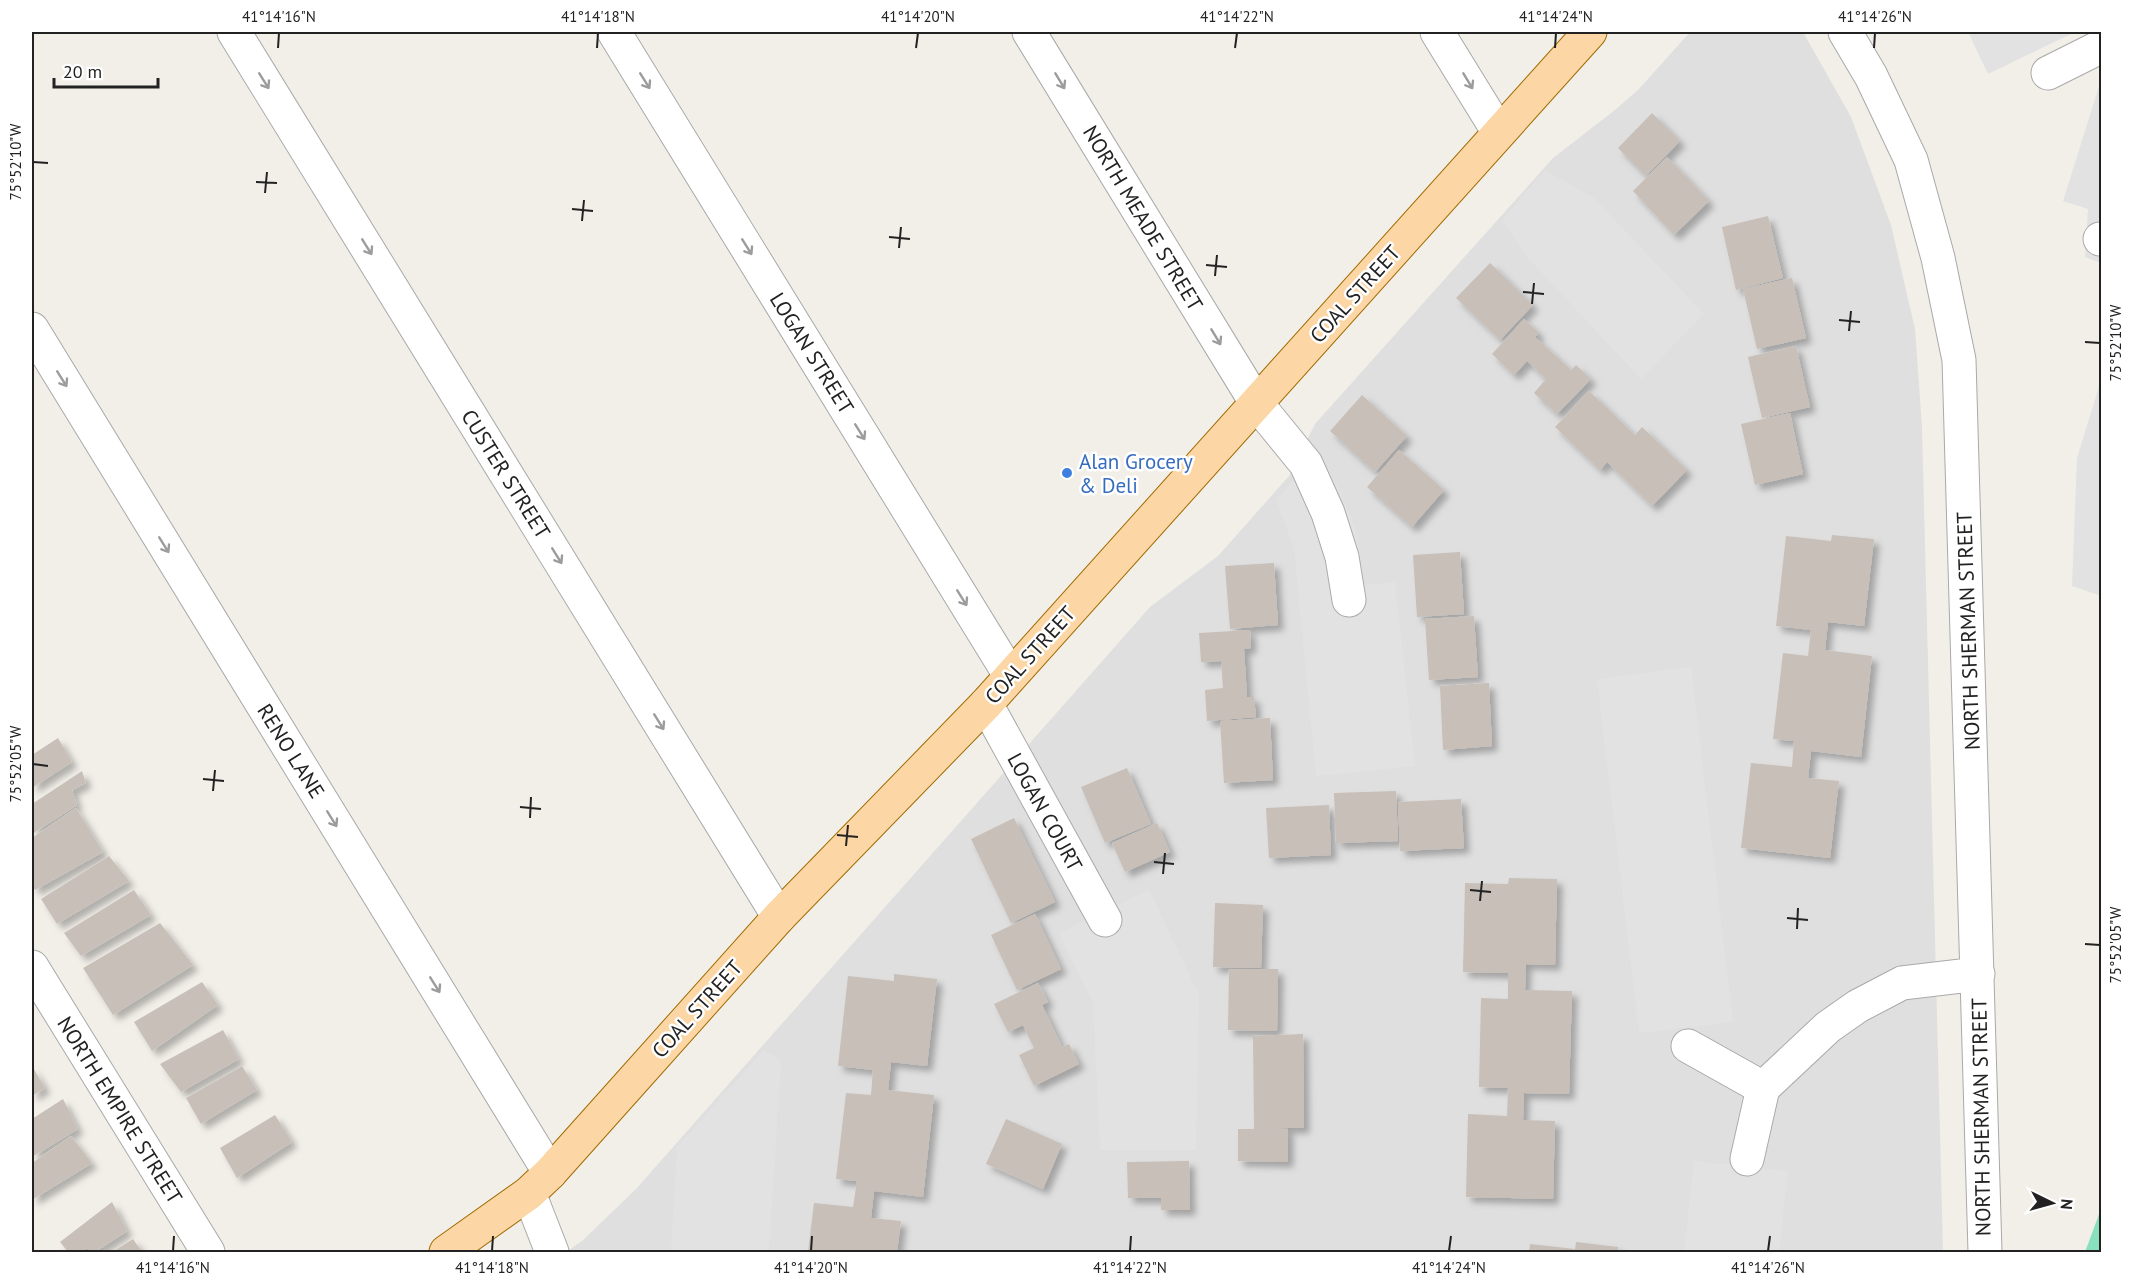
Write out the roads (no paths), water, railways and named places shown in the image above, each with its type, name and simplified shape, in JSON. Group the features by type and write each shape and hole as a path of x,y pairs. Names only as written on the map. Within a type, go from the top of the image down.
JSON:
{"main road":[{"name":"COAL STREET","path":"446,1252 540,1183 779,917 986,704 1257,404 1498,131 1590,32"}],"street":[{"name":"CUSTER STREET","path":"234,32 779,917"},
{"name":"LOGAN STREET","path":"614,32 1010,675"},
{"name":"NORTH MEADE STREET","path":"1029,32 1257,404 1306,464 1332,524 1342,557 1349,600"},
{"path":"1437,32 1498,131"},
{"name":"NORTH SHERMAN STREET","path":"1845,32 1871,76 1911,160 1938,258 1959,360 1985,1252"},
{"path":"2048,73 2102,46"},
{"name":"RENO LANE","path":"32,329 540,1183 552,1252"},
{"name":"LOGAN COURT","path":"986,704 1105,920"},
{"name":"NORTH EMPIRE STREET","path":"32,967 208,1252"},
{"path":"1748,1159 1763,1088 1828,1028 1858,1006 1902,983 1978,974"},
{"path":"1688,1046 1763,1088"}],"place":[{"name":"Alan Grocery & Deli","path":"1067,473"}]}
